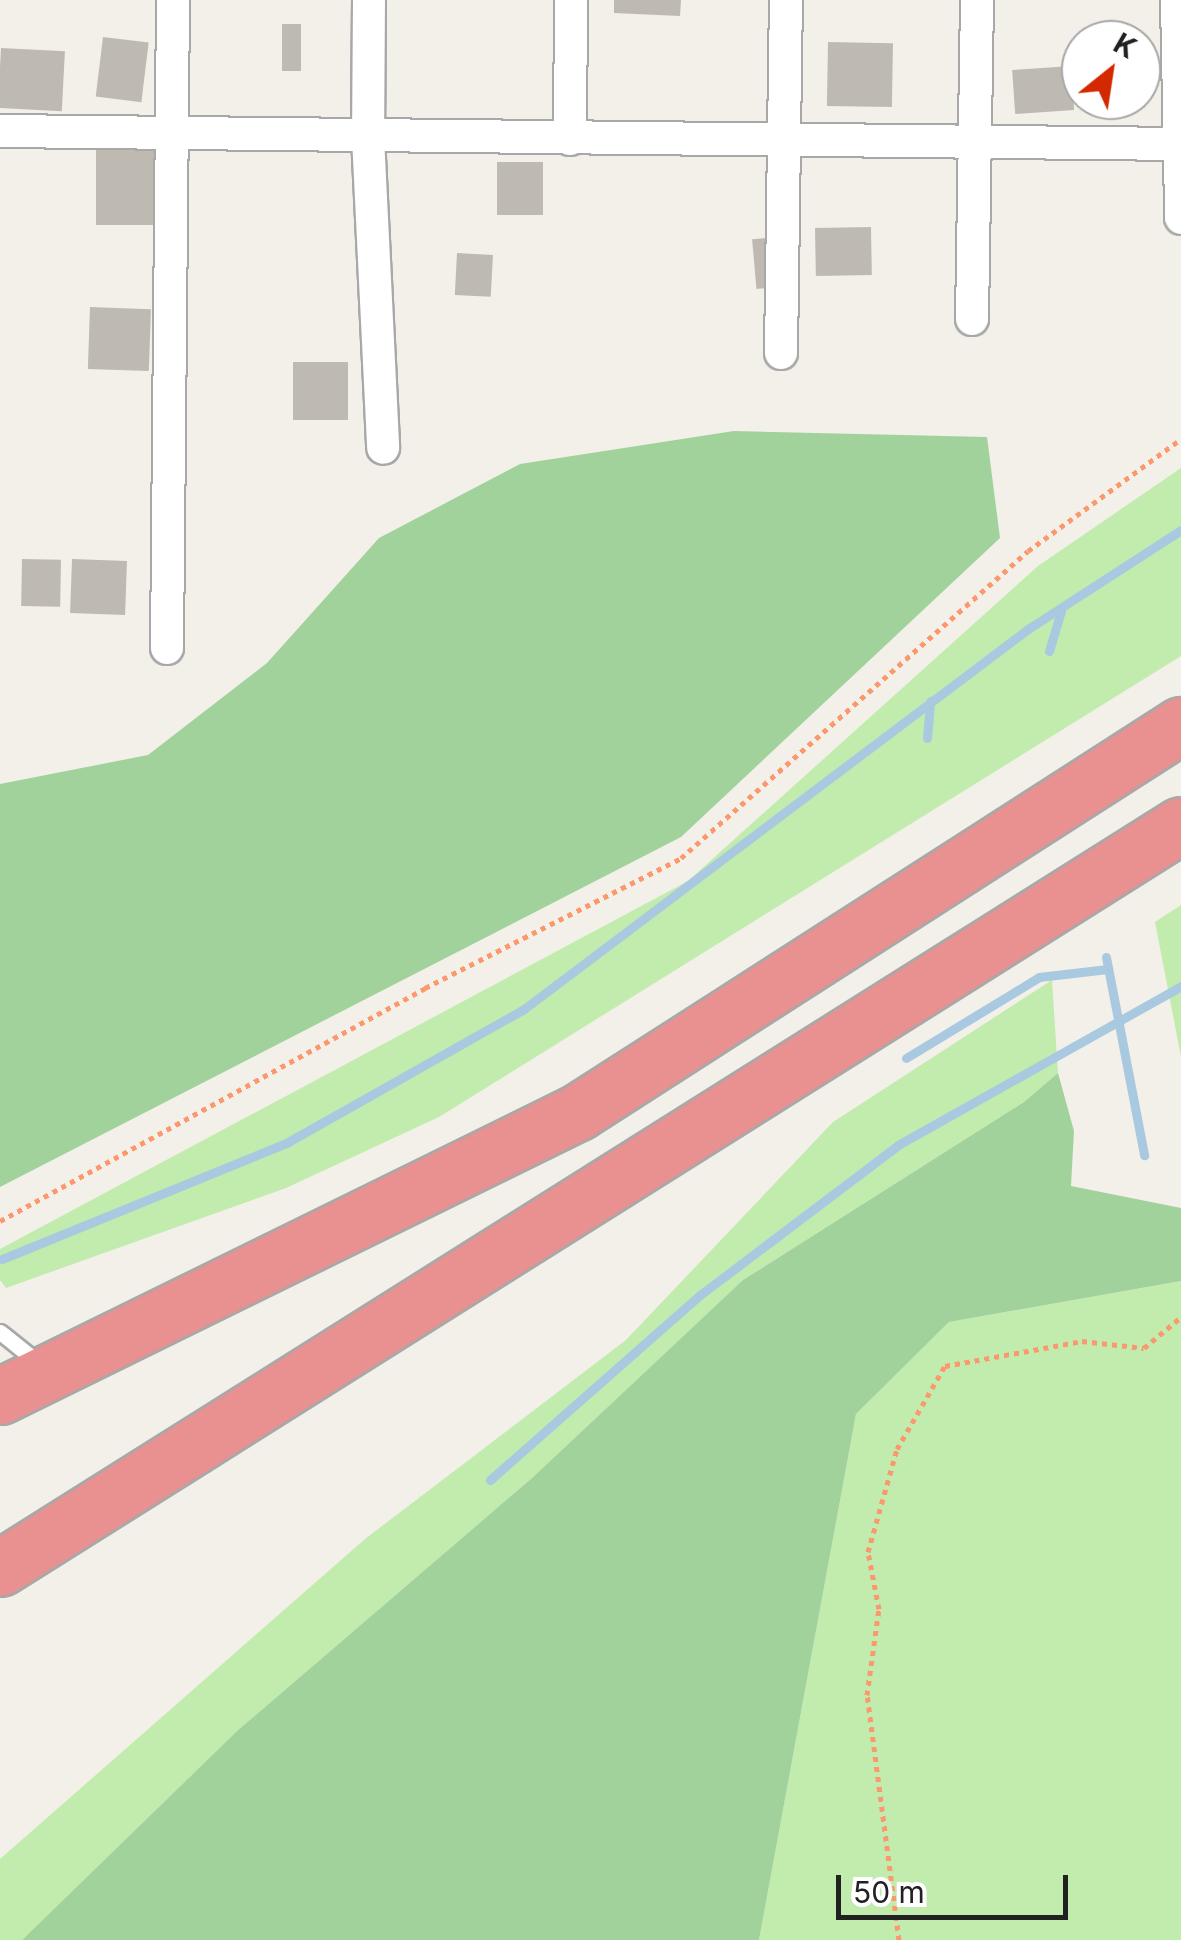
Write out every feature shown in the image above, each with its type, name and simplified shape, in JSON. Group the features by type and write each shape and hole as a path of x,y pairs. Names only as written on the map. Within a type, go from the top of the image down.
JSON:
{"highway":[{"path":"0,1396 578,1112 1181,725"},
{"path":"0,1568 1181,825"}],"street":[{"path":"167,648 173,0"},
{"path":"369,0 368,137 382,448"},
{"path":"570,140 571,0"},
{"path":"782,354 786,0"},
{"path":"972,319 976,0"},
{"path":"1177,0 1175,144 1181,218"},
{"path":"0,132 1175,144"}],"lane":[{"path":"0,1332 50,1372"}],"path":[{"path":"0,1221 425,988 681,858 1028,552 1181,439"},
{"path":"898,1940 868,1695 879,1609 868,1552 897,1449 946,1366 1082,1342 1144,1348 1181,1316"}],"green space":[{"path":"734,431 987,437 1000,538 681,837 0,1187 0,784 148,755 267,663 379,538 520,464"},
{"path":"1181,468 1181,656 439,1117 286,1188 6,1288 0,1280 0,1249 688,881 1038,566"},
{"path":"1181,905 1181,1057 1155,922"},
{"path":"1052,980 1058,1073 1024,1102 743,1280 532,1478 237,1731 22,1940 0,1940 0,1859 365,1539 626,1340 833,1122"},
{"path":"1058,1073 1074,1131 1071,1186 1181,1208 1181,1281 949,1322 856,1414 759,1940 22,1940 237,1731 532,1478 743,1280 1024,1102"},
{"path":"1181,1281 1181,1940 759,1940 856,1414 949,1322"}],"building":[{"path":"614,0 681,0 680,16 614,13"},
{"path":"282,24 301,24 301,71 282,71"},
{"path":"103,37 149,43 141,102 96,97"},
{"path":"828,42 893,43 892,107 827,106"},
{"path":"1,48 65,51 62,111 0,108"},
{"path":"1061,67 1061,111 1015,114 1012,70"},
{"path":"96,145 158,145 158,225 96,225"},
{"path":"497,162 543,162 543,215 497,215"},
{"path":"871,227 872,275 816,276 815,228"},
{"path":"777,237 781,287 756,289 752,239"},
{"path":"457,253 493,255 491,297 455,295"},
{"path":"90,307 151,309 149,371 88,369"},
{"path":"293,362 348,362 348,420 293,420"},
{"path":"22,559 61,560 60,607 21,606"},
{"path":"72,559 127,561 125,615 70,613"}],"waterway":[{"path":"2,1259 288,1142 524,1009 1028,629 1181,530"},
{"path":"1049,651 1061,611"},
{"path":"927,738 930,701"},
{"path":"1106,957 1144,1155"},
{"path":"906,1058 1039,977 1108,969"},
{"path":"490,1480 700,1295 898,1145 1181,986"}]}
